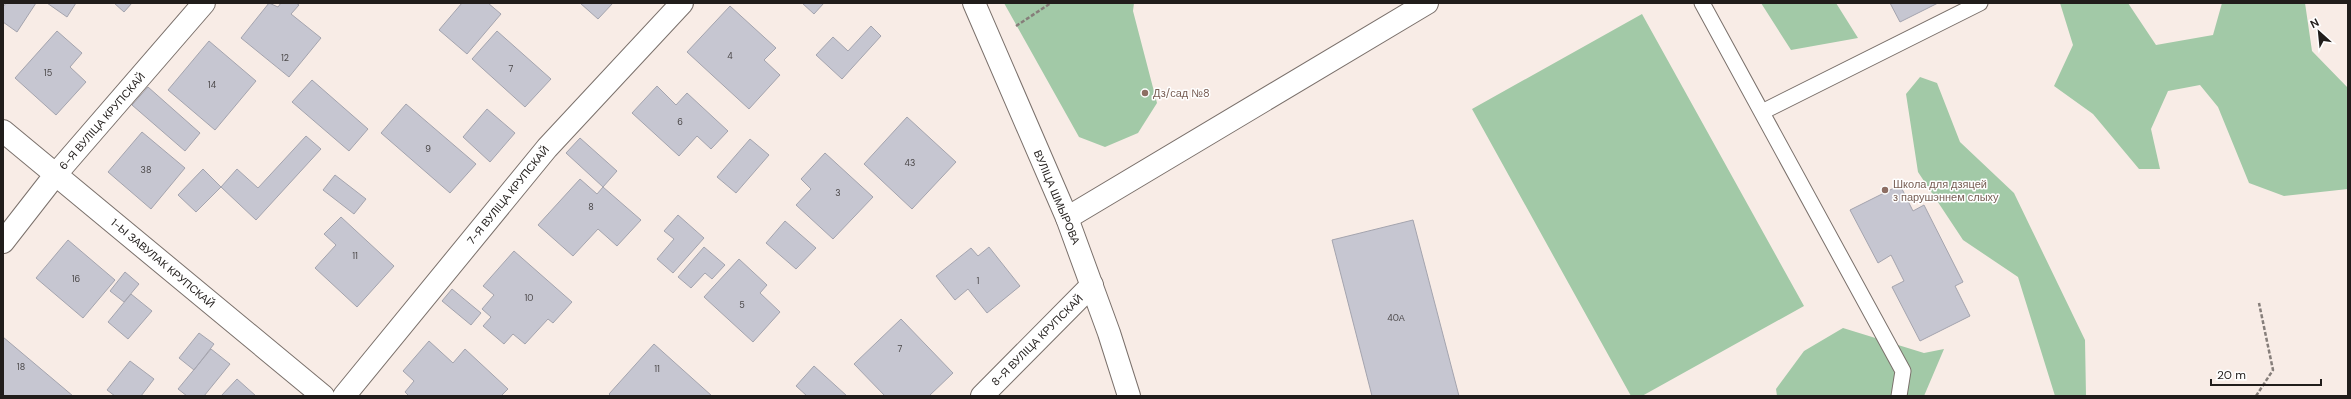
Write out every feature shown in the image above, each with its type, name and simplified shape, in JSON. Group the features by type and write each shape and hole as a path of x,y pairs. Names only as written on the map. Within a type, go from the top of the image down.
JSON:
{"street":[{"name":"6-Я ВУЛІЦА КРУПСКАЙ","path":"3,242 56,174 204,3"},
{"name":"7-Я ВУЛІЦА КРУПСКАЙ","path":"344,396 547,148 682,3"},
{"name":"ВУЛІЦА ШМЫРОВА","path":"974,3 1067,218 1092,284 1129,396"},
{"path":"1067,218 1428,3"},
{"name":"1-Ы ЗАВУЛАК КРУПСКАЙ","path":"3,131 323,396"},
{"name":"8-Я ВУЛІЦА КРУПСКАЙ","path":"982,396 1092,284"}],"lane":[{"path":"1702,3 1903,371 1899,396"},
{"path":"1762,112 1980,3"}],"path":[{"path":"1015,27 1051,3"},
{"path":"2256,396 2273,370 2259,303"}],"green space":[{"path":"1004,3 1134,3 1133,11 1157,103 1138,133 1105,147 1079,137"},
{"path":"1761,3 1836,3 1858,38 1791,50"},
{"path":"2060,3 2128,3 2156,45 2213,35 2222,3 2305,3 2312,51 2348,88 2348,189 2284,196 2249,183 2218,107 2200,85 2168,91 2151,129 2160,169 2139,169 2093,114 2054,86 2073,45"},
{"path":"1642,14 1804,306 1642,396 1631,396 1472,109"},
{"path":"1920,77 1937,83 1960,142 2014,193 2085,340 2086,396 2055,396 2018,277 1963,240 1918,172 1906,94"},
{"path":"1843,328 1924,353 1944,349 1924,396 1777,396 1776,389 1804,351"}],"building":[{"path":"6,3 36,3 17,32 3,22 3,7"},
{"path":"47,3 76,3 67,17"},
{"path":"114,3 132,3 124,12"},
{"path":"269,3 278,7 281,3 296,3 299,5 291,14 321,38 289,77 241,38"},
{"path":"462,3 488,3 501,14 467,54 439,30"},
{"path":"580,3 613,3 598,19"},
{"path":"802,3 824,3 814,14"},
{"path":"1890,3 1938,3 1900,22"},
{"path":"730,6 776,48 764,60 780,75 749,109 687,52"},
{"path":"871,26 881,36 842,79 816,55 833,37 848,51"},
{"path":"57,31 82,53 70,67 86,82 56,115 15,78"},
{"path":"497,31 551,79 525,107 472,59"},
{"path":"209,41 256,81 215,130 168,90"},
{"path":"312,80 368,129 349,151 292,102"},
{"path":"657,86 676,105 687,93 728,131 711,149 697,136 679,156 632,113"},
{"path":"148,87 200,133 185,151 132,105"},
{"path":"406,104 476,164 450,193 381,133"},
{"path":"487,109 515,133 490,162 463,137"},
{"path":"907,117 956,162 912,209 864,164"},
{"path":"142,132 185,168 151,209 108,172"},
{"path":"306,136 321,149 256,220 221,187 237,169 258,188"},
{"path":"580,138 617,171 603,187 566,153"},
{"path":"750,139 769,155 736,193 717,177"},
{"path":"825,153 873,197 833,239 796,205 811,189 801,179"},
{"path":"203,169 221,187 196,212 178,195"},
{"path":"335,175 366,199 354,214 323,190"},
{"path":"580,179 597,194 603,187 641,220 617,246 598,229 573,256 538,225"},
{"path":"1900,185 1913,211 1924,205 1963,282 1955,286 1970,316 1920,341 1892,287 1904,281 1891,255 1878,263 1850,210"},
{"path":"678,215 704,238 673,273 657,259 674,239 664,231"},
{"path":"341,217 394,266 357,307 315,268 336,245 324,234"},
{"path":"1413,220 1459,396 1372,396 1332,240"},
{"path":"785,221 816,248 796,269 766,243"},
{"path":"68,240 115,280 83,318 36,278"},
{"path":"704,247 725,265 712,279 705,273 691,288 678,277"},
{"path":"989,247 1020,286 987,313 968,289 955,300 936,276 971,248 978,256"},
{"path":"514,251 572,302 553,323 548,319 525,344 513,334 504,344 483,326 491,317 482,309 494,295 483,286"},
{"path":"739,259 767,285 760,293 780,312 753,342 704,297"},
{"path":"125,272 139,284 124,302 110,291"},
{"path":"452,289 481,313 471,325 442,301"},
{"path":"131,294 152,311 128,339 108,322"},
{"path":"901,319 953,373 929,396 885,396 854,364"},
{"path":"199,333 214,344 194,370 179,358"},
{"path":"3,337 73,396 3,396"},
{"path":"429,341 453,363 465,349 508,389 501,396 409,396 405,392 414,381 403,371"},
{"path":"654,344 712,396 611,396 609,394"},
{"path":"211,349 230,364 204,396 187,396 178,389"},
{"path":"130,361 154,379 141,396 115,396 107,390"},
{"path":"814,366 847,396 807,396 796,386"},
{"path":"237,379 256,396 221,396"}],"place":[{"name":"Дз/сад №8","path":"1145,93"},
{"name":"Школа для дзяцей з парушэннем слыху","path":"1885,190"}]}
